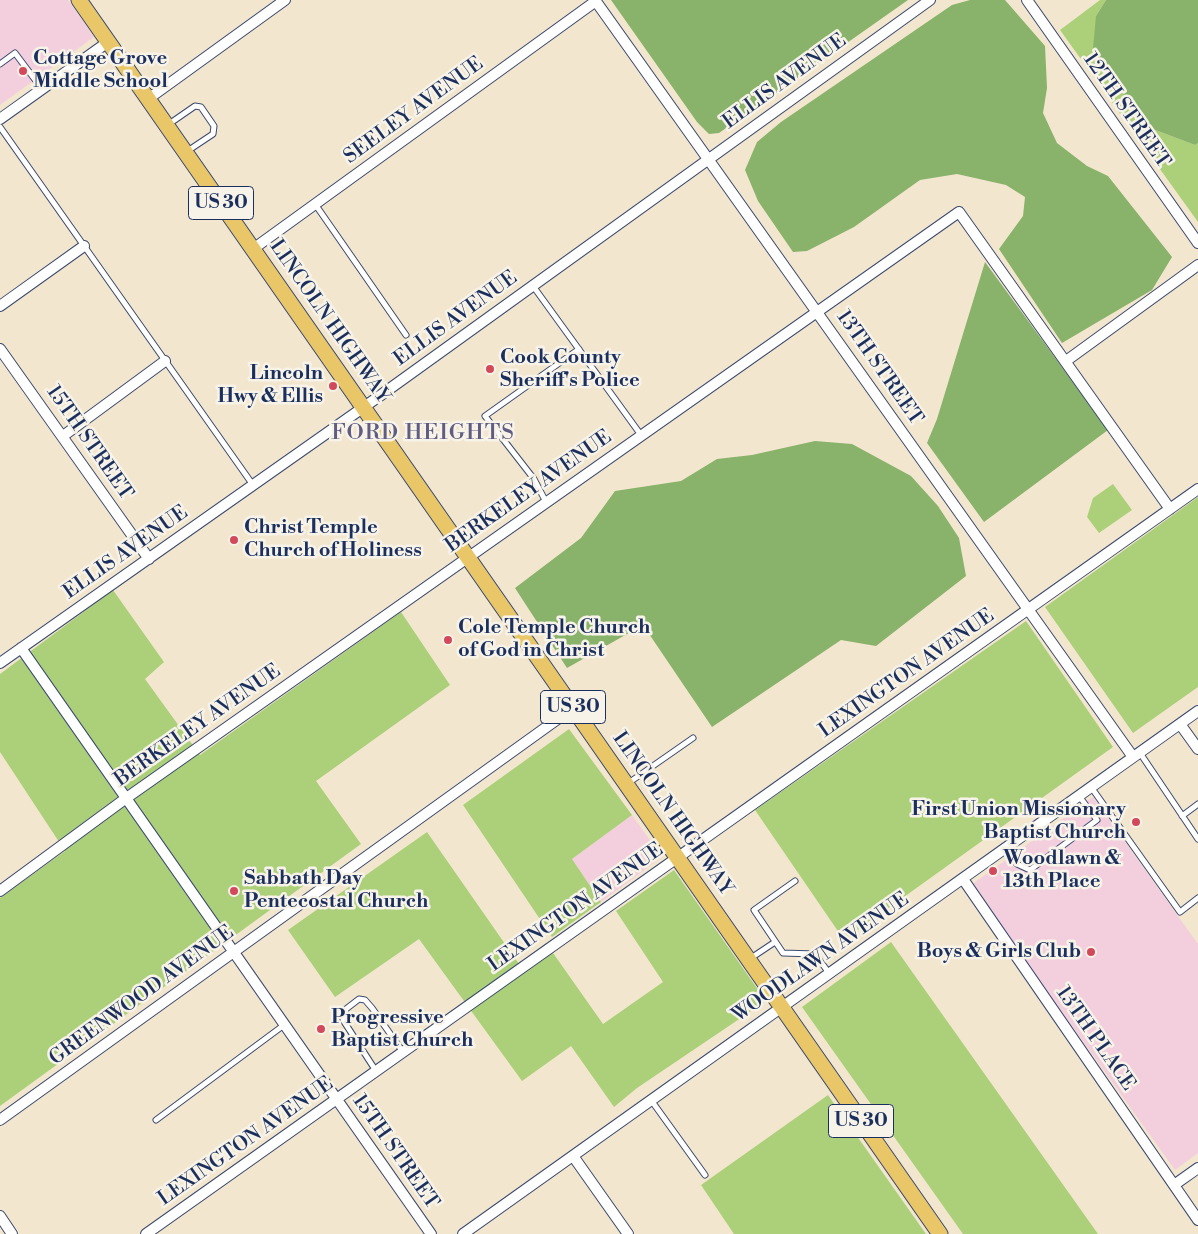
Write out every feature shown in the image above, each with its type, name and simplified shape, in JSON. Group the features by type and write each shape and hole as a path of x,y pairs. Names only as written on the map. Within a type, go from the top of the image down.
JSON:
{"main road":[{"name":"LINCOLN HIGHWAY","path":"79,0 940,1234"}],"street":[{"path":"148,99 285,0"},
{"name":"13TH STREET","path":"596,0 1028,609 1136,755"},
{"name":"SEELEY AVENUE","path":"253,249 596,0"},
{"name":"ELLIS AVENUE","path":"0,663 533,286 708,158 930,0"},
{"name":"12TH STREET","path":"1026,0 1198,243"},
{"path":"0,120 108,42"},
{"name":"BERKELEY AVENUE","path":"0,890 125,798 959,212 1066,361"},
{"path":"0,306 84,246"},
{"path":"1170,509 1066,361 1198,265"},
{"name":"15TH STREET","path":"0,349 149,558"},
{"path":"63,436 165,361"},
{"name":"LEXINGTON AVENUE","path":"146,1234 1198,489"},
{"name":"15TH STREET","path":"21,648 431,1234"},
{"name":"GREENWOOD AVENUE","path":"0,1120 573,708"},
{"name":"WOODLAWN AVENUE","path":"463,1234 1198,711"},
{"path":"1180,724 1198,749"},
{"name":"13TH PLACE","path":"963,879 1198,1220"},
{"path":"573,1156 628,1234"},
{"path":"1174,1185 1198,1168"},
{"path":"0,1216 12,1234"}],"lane":[{"path":"0,64 15,53 42,89"},
{"path":"167,126 195,106 201,107 214,126 213,134 185,152"},
{"path":"0,127 252,485"},
{"path":"315,204 406,335"},
{"path":"533,286 641,435"},
{"path":"546,502 534,479 485,416 579,349"},
{"path":"627,784 693,738"},
{"path":"1136,755 1198,839"},
{"path":"1091,787 1180,912 1198,898"},
{"path":"1004,849 1017,864 1030,870 1097,820 1079,796"},
{"path":"1182,816 1198,804"},
{"path":"795,881 754,910 784,954 815,954 829,974"},
{"path":"749,960 775,942"},
{"path":"376,1072 343,1020 346,1009 359,999 365,1000 372,1008 403,1052"},
{"path":"156,1120 284,1025"},
{"path":"651,1100 704,1174"}],"shaded area":[{"name":"Cottage Grove Middle School","path":"0,0 68,0 94,37 0,105"},
{"path":"1093,797 1198,944 1198,1153 1175,1170 971,885"},
{"path":"632,815 662,857 601,902 572,859"}],"green space":[{"path":"611,0 908,0 719,133 709,134 697,122"},
{"path":"970,0 1005,0 1045,46 1047,88 1043,113 1057,143 1087,166 1108,176 1172,257 1152,290 1062,343 999,249 1023,216 1025,197 1006,185 957,174 920,180 854,227 807,251 793,252 758,201 745,170 757,142 781,122 952,5"},
{"path":"1100,0 1106,0 1096,16 1150,128 1195,145 1198,143 1198,222 1060,30"},
{"path":"1106,0 1198,0 1198,143 1195,145 1150,128 1123,94 1093,48 1096,16"},
{"path":"985,262 1108,430 984,522 927,443 937,419"},
{"path":"815,441 852,444 911,476 938,506 959,538 966,576 876,646 841,640 712,727 643,625 567,668 515,588 581,538 615,491 681,481 717,459 752,455"},
{"path":"1113,484 1132,510 1099,533 1087,517 1093,498"},
{"path":"1198,497 1198,687 1133,733 1045,607"},
{"path":"113,590 164,662 145,679 200,755 401,612 450,685 316,781 361,844 0,1106 0,898 65,851 0,752 0,674"},
{"path":"1026,621 1113,747 844,940 755,810"},
{"path":"569,729 632,815 572,859 601,902 552,937 463,805"},
{"path":"427,832 519,964 546,943 603,1024 663,982 616,911 674,870 766,1001 637,1088 614,1107 571,1046 522,1081 419,939 335,997 288,930"},
{"path":"891,942 1098,1234 963,1234 802,1007"},
{"path":"828,1095 926,1234 734,1234 701,1185"}],"place":[{"name":"Cottage Grove Middle School","path":"23,71"},
{"name":"Cook County Sheriff's Police","path":"490,369"},
{"name":"Lincoln Hwy & Ellis","path":"333,386"},
{"name":"Christ Temple Church of Holiness","path":"234,540"},
{"name":"Cole Temple Church of God in Christ","path":"448,640"},
{"name":"First Union Missionary Baptist Church","path":"1136,822"},
{"name":"Woodlawn & 13th Place","path":"993,871"},
{"name":"Sabbath Day Pentecostal Church","path":"234,891"},
{"name":"Boys & Girls Club","path":"1091,952"},
{"name":"Progressive Baptist Church","path":"321,1029"}],"district":[{"name":"FORD HEIGHTS","path":"423,434"}]}
